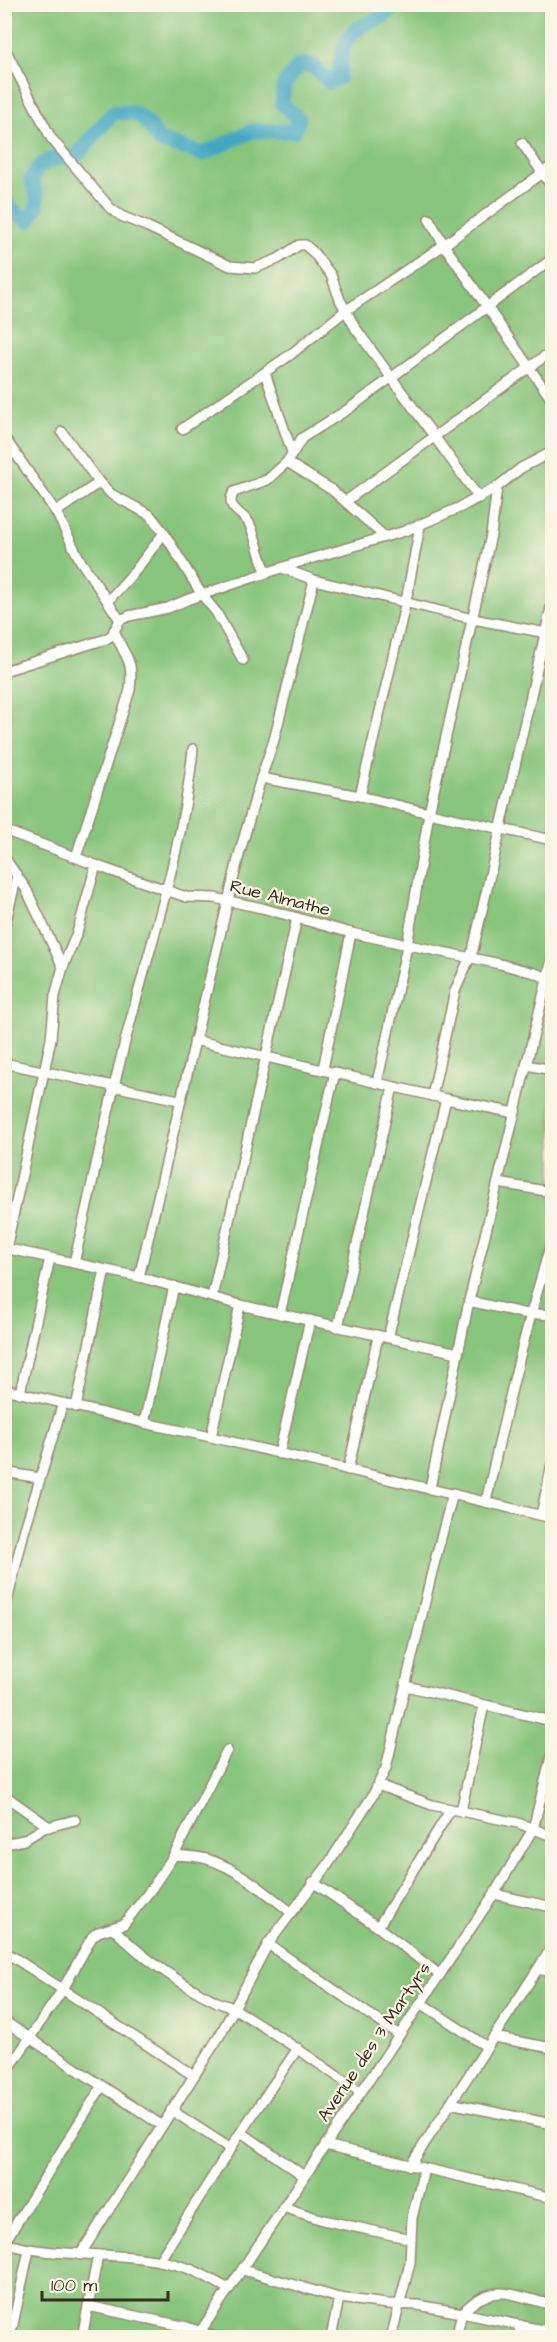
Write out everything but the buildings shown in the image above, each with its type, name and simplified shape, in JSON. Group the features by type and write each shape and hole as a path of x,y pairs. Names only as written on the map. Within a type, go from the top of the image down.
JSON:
{"street":[{"path":"4,47 32,105 59,148 110,208 121,216 223,264 240,268 255,268 279,259 299,245 304,245 313,252 331,274 345,310 391,378 479,498"},
{"path":"522,143 552,188"},
{"path":"182,429 309,341 345,310 444,245 552,166"},
{"path":"429,219 444,245 552,400"},
{"path":"267,573 248,522 234,509 231,498 237,490 267,480 287,462 302,438 334,419 552,259"},
{"path":"346,501 552,351"},
{"path":"265,373 292,452"},
{"path":"62,432 100,482 117,498 133,504 150,515 164,533 202,595 216,612 243,660"},
{"path":"4,437 56,512 80,560 120,620"},
{"path":"4,671 106,639 120,620 129,616 168,608 282,568 420,526 479,498 521,468 552,452"},
{"path":"287,462 332,490 384,536"},
{"path":"56,512 100,482"},
{"path":"377,1083 407,946 429,813 493,525 497,487"},
{"path":"360,796 406,601 420,526"},
{"path":"108,601 164,533"},
{"path":"282,568 314,580 473,619 549,633"},
{"path":"139,1277 179,1100 239,855 274,740 314,580"},
{"path":"432,1096 455,991 473,950 499,829 549,633 552,603"},
{"path":"76,857 130,690 132,673 130,659 114,630"},
{"path":"74,1263 115,1085 167,891 190,777 193,748"},
{"path":"261,778 360,796 552,840"},
{"name":"Rue Almathe","path":"4,830 186,897 229,901 351,933 535,973 550,979"},
{"path":"4,857 43,921 63,967"},
{"path":"96,865 78,930 63,967 55,996 51,1039 5,1249 139,1277 240,1305 458,1353"},
{"path":"4,929 17,875"},
{"path":"212,1297 297,918"},
{"path":"323,1069 351,933"},
{"path":"430,1488 469,1301 550,979 552,959"},
{"path":"194,1040 432,1096 515,1113"},
{"path":"4,1062 179,1100"},
{"path":"527,1065 552,1070"},
{"path":"280,1314 335,1072"},
{"path":"338,1327 393,1087"},
{"path":"348,1470 446,1099"},
{"path":"498,1183 552,1192"},
{"path":"486,1502 506,1409 552,1240"},
{"path":"20,1393 50,1258"},
{"path":"76,1407 105,1270"},
{"path":"144,1423 174,1286"},
{"path":"469,1301 522,1313 531,1312 552,1316"},
{"path":"211,1437 240,1305"},
{"path":"279,1454 310,1320"},
{"path":"4,1389 552,1518"},
{"path":"4,1614 40,1478 63,1403"},
{"path":"541,1515 552,1464"},
{"path":"4,1472 40,1478"},
{"path":"80,2255 235,2009 268,1944 327,1866 378,1785 390,1755 432,1572 453,1493"},
{"path":"406,1686 552,1721"},
{"path":"378,1927 456,1810 484,1705"},
{"path":"4,2076 63,1989 92,1937 98,1932 124,1924 174,1855 227,1750"},
{"name":"Avenue des 3 Martyrs","path":"198,2335 494,1894 533,1829 552,1753"},
{"path":"378,1785 432,1805 518,1823 552,1836"},
{"path":"4,1796 49,1827"},
{"path":"4,1844 24,1840 49,1827 75,1820"},
{"path":"174,1855 205,1858 220,1864 243,1876 291,1912"},
{"path":"313,1882 378,1927 440,1975"},
{"path":"494,1894 552,1907"},
{"path":"113,1928 124,1940 164,1971 219,2003 235,2009 298,2048 360,2092"},
{"path":"268,1944 399,2035"},
{"path":"410,2166 552,1947"},
{"path":"4,1952 194,2076"},
{"path":"538,1969 552,1972"},
{"path":"421,2003 486,2048"},
{"path":"4,2021 161,2125"},
{"path":"494,2037 552,2048"},
{"path":"159,2261 298,2048"},
{"path":"102,2086 4,2243 29,2250 159,2261 189,2268 229,2289"},
{"path":"450,2103 552,2124"},
{"path":"171,2110 231,2149"},
{"path":"242,2132 304,2176"},
{"path":"325,2145 552,2198"},
{"path":"391,2337 410,2263 412,2218 424,2169"},
{"path":"283,2207 323,2220 411,2239"},
{"path":"10,2337 29,2250"},
{"path":"82,2337 99,2255"},
{"path":"243,2270 339,2298 398,2305 409,2304 552,2332"},
{"path":"456,2337 462,2313 481,2295 495,2292 552,2305"},
{"path":"331,2337 339,2298"},
{"path":"88,2306 198,2335 217,2337"},
{"path":"518,2337 520,2325"}],"green space":[{"path":"5,5 552,5 552,2337 5,2337"}],"waterway":[{"path":"4,191 9,208 28,221 37,206 36,191 31,179 35,172 49,160 76,156 113,113 136,114 145,121 158,140 203,154 252,131 294,131 299,119 282,104 284,85 299,65 312,65 329,82 339,78 342,54 348,38 357,29 386,15 395,4"}]}
